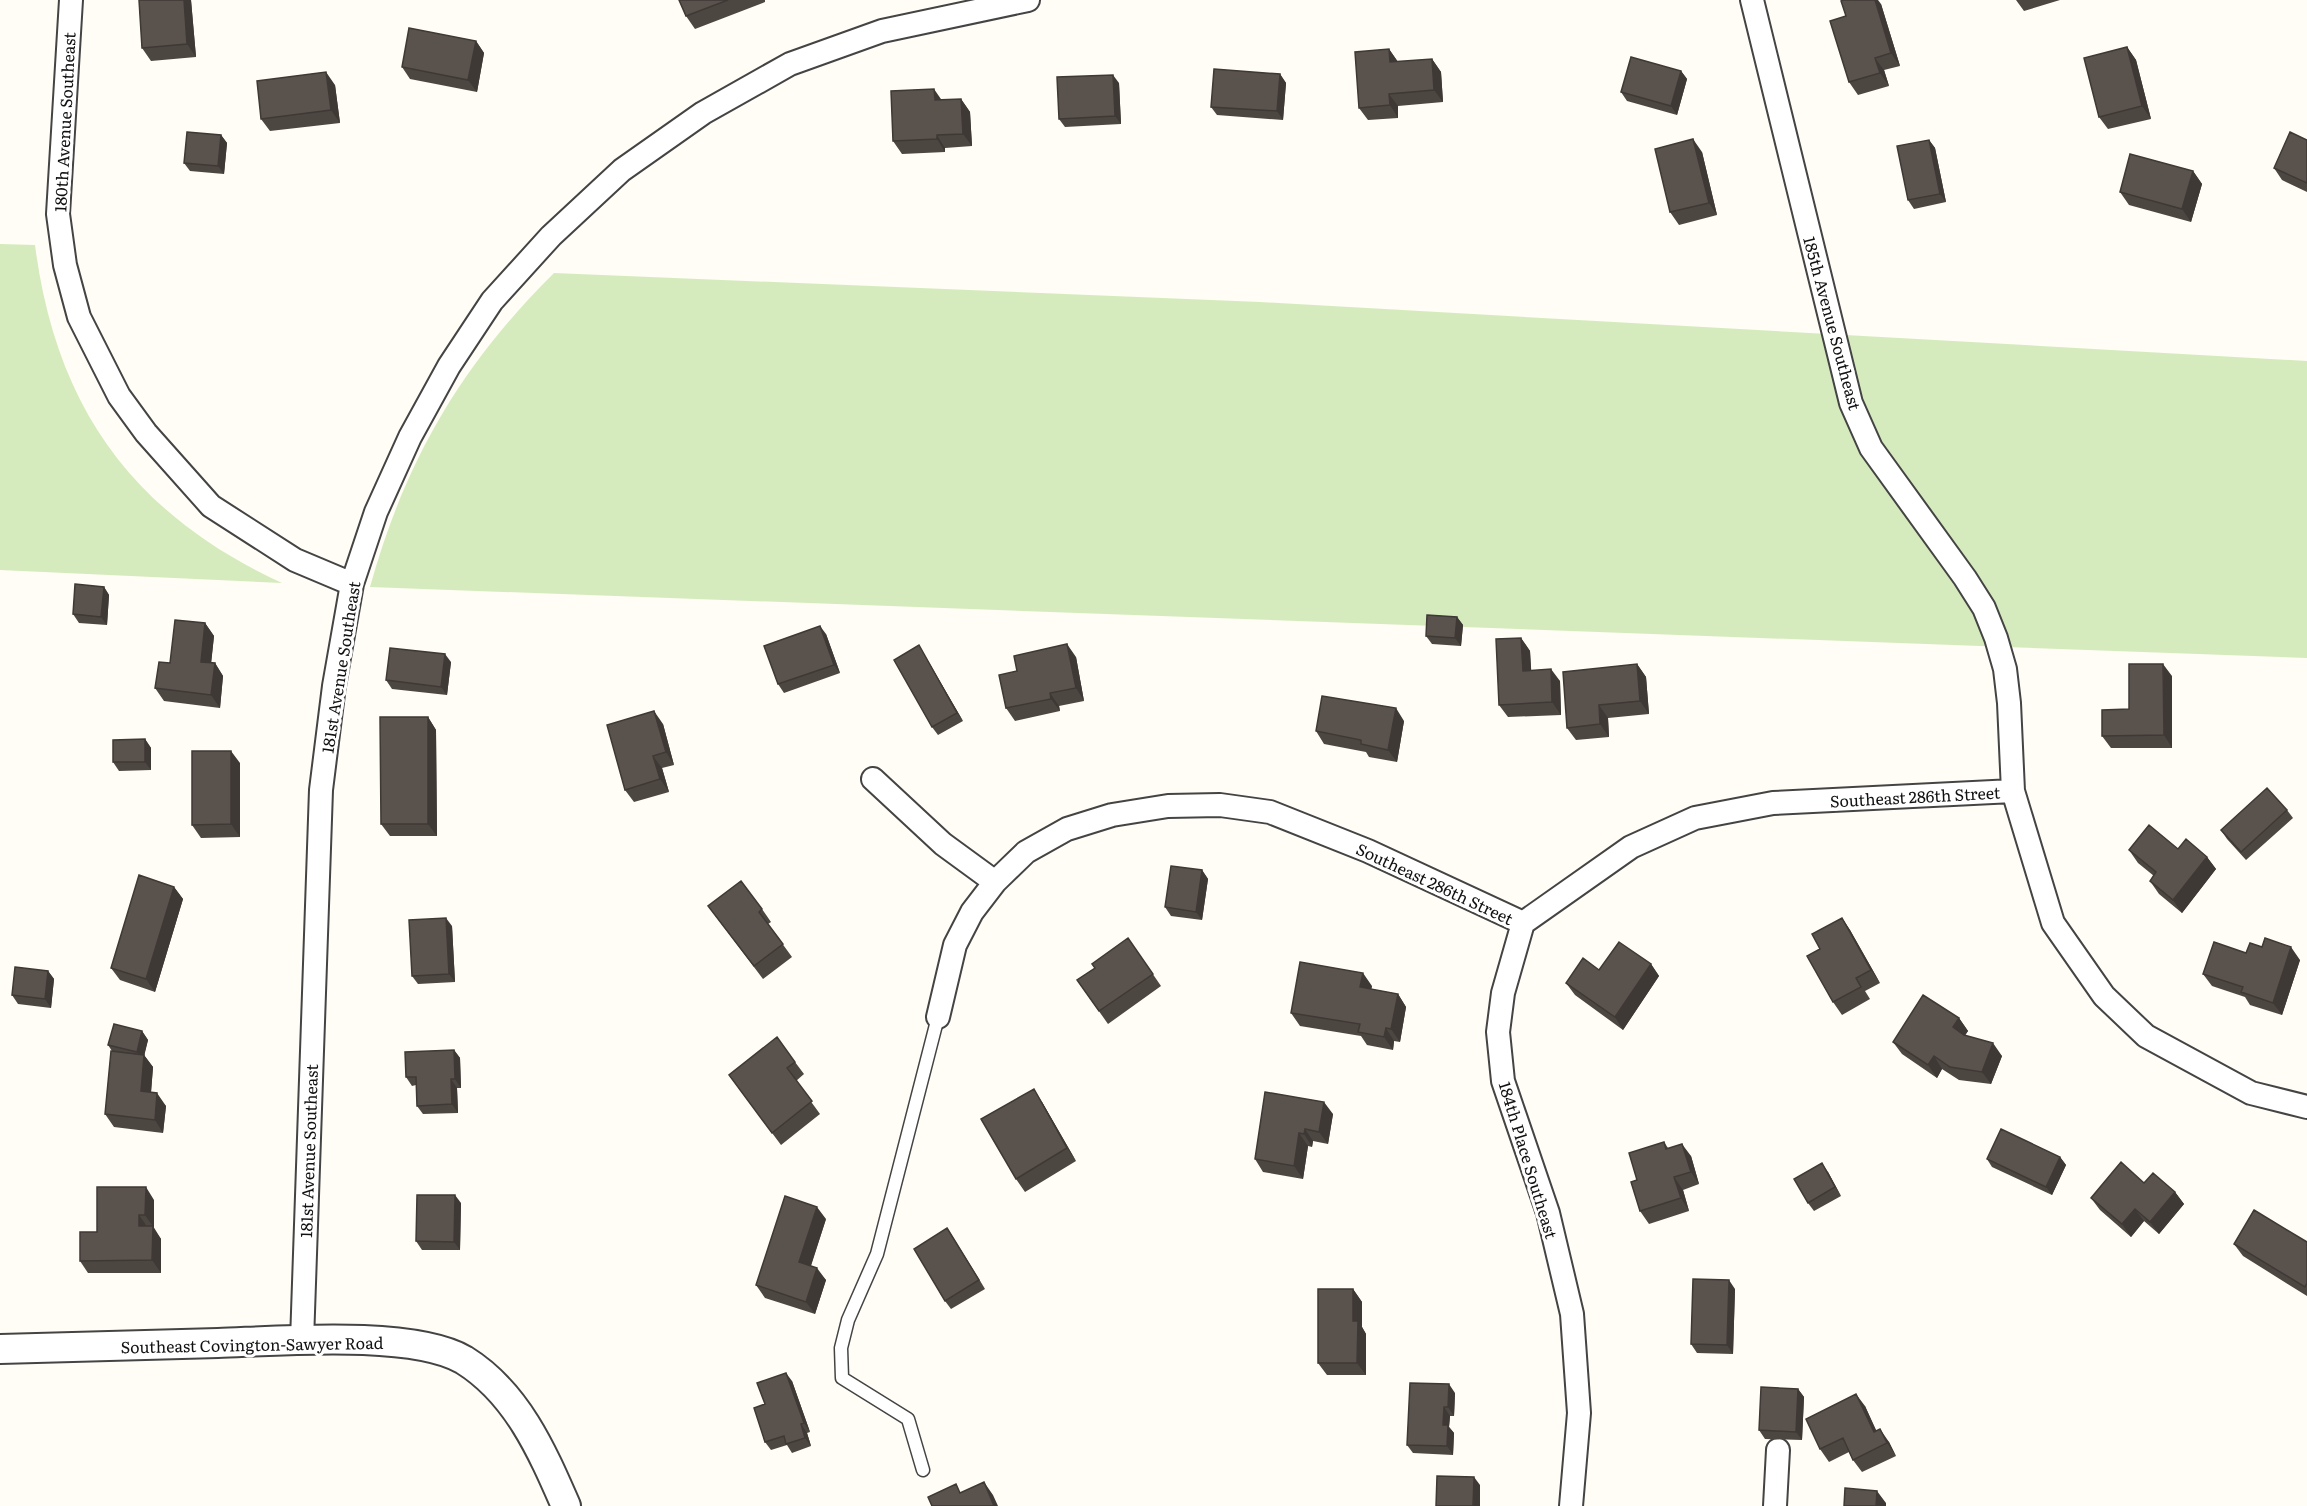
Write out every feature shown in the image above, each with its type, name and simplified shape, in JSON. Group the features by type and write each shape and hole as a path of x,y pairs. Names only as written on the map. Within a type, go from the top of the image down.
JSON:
{"street":[{"name":"180th Avenue Southeast","path":"71,0 58,214 65,265 79,317 119,396 146,433 212,506 295,560 352,584"},
{"name":"181st Avenue Southeast","path":"302,1341 321,790 334,686 352,584 376,512 410,436 449,366 492,301 550,236 622,170 703,113 790,64 882,31 1028,0"},
{"name":"185th Avenue Southeast","path":"1752,0 1851,403 1872,447 1965,578 1983,608 1996,638 2005,669 2009,703 2013,791 2053,923 2104,996 2146,1036 2251,1093 2307,1107"},
{"path":"873,779 943,844 995,882"},
{"name":"Southeast 286th Street","path":"938,1017 955,945 972,912 995,882 1026,852 1067,829 1113,814 1168,806 1220,805 1270,812 1368,851 1523,923 1631,847 1695,818 1773,803 2013,791"},
{"name":"184th Place Southeast","path":"1523,923 1503,993 1498,1032 1503,1080 1548,1213 1572,1314 1579,1413 1571,1506"},
{"name":"Southeast Covington-Sawyer Road","path":"0,1348 302,1341 418,1345 436,1348 462,1359 484,1374 506,1394 544,1454 566,1506"},
{"path":"1775,1506 1778,1450"}],"lane":[{"path":"923,1470 908,1419 842,1378 840,1348 848,1320 877,1254 938,1017"}],"green space":[{"path":"0,244 35,245 46,303 62,357 83,405 110,449 144,489 184,524 229,555 282,583 0,570"},
{"path":"554,273 1260,302 2307,361 2307,658 370,587 400,498 440,417 491,343"}],"building":[{"path":"139,0 184,0 187,44 142,48"},
{"path":"679,0 728,0 686,16"},
{"path":"1875,0 1891,53 1875,58 1880,73 1849,82 1830,21 1846,16 1841,1"},
{"path":"409,28 476,41 468,80 402,67"},
{"path":"2127,47 2142,106 2099,117 2084,58"},
{"path":"1389,49 1390,62 1432,59 1434,90 1389,94 1390,105 1359,108 1355,52"},
{"path":"1631,57 1681,71 1671,106 1621,92"},
{"path":"1214,69 1280,74 1277,111 1211,107"},
{"path":"326,72 331,110 261,119 257,81"},
{"path":"1113,75 1115,116 1059,119 1057,77"},
{"path":"934,89 935,100 961,99 963,134 937,135 937,139 893,141 891,91"},
{"path":"187,132 221,135 218,166 184,163"},
{"path":"2290,132 2307,140 2307,183 2274,168"},
{"path":"1693,139 1709,203 1670,212 1655,149"},
{"path":"1929,140 1940,194 1908,200 1897,146"},
{"path":"2130,154 2193,171 2182,209 2120,192"},
{"path":"75,584 104,587 101,617 73,614"},
{"path":"1427,615 1457,617 1455,638 1426,636"},
{"path":"175,620 205,623 201,662 215,663 211,695 155,688 159,662 170,663"},
{"path":"820,626 834,665 778,684 764,646"},
{"path":"1521,638 1523,671 1551,669 1552,702 1499,705 1496,639"},
{"path":"1067,644 1076,688 1050,693 1051,699 1006,708 999,675 1017,671 1014,656"},
{"path":"919,645 957,713 932,727 894,660"},
{"path":"390,648 445,654 441,687 386,680"},
{"path":"1637,664 1640,701 1599,705 1600,724 1567,728 1563,672"},
{"path":"2129,664 2163,664 2164,735 2102,736 2102,710 2129,709"},
{"path":"1322,696 1396,708 1388,750 1361,744 1361,740 1316,731"},
{"path":"654,711 666,752 653,756 660,779 625,790 607,725"},
{"path":"380,717 428,717 428,824 381,824"},
{"path":"145,739 145,762 113,762 113,740"},
{"path":"192,751 231,751 231,824 192,825"},
{"path":"2267,788 2287,810 2241,852 2221,830"},
{"path":"2149,825 2178,849 2186,839 2207,857 2173,900 2150,881 2156,872 2129,850"},
{"path":"1171,866 1202,870 1196,912 1165,907"},
{"path":"139,875 174,887 146,979 111,968"},
{"path":"741,881 762,909 759,912 783,944 754,966 708,906"},
{"path":"446,918 449,974 412,976 409,920"},
{"path":"1842,918 1871,970 1856,978 1861,987 1833,1002 1807,956 1820,949 1812,934"},
{"path":"1128,938 1153,974 1099,1011 1077,980 1095,968 1092,964"},
{"path":"2265,938 2291,947 2273,1003 2241,992 2243,987 2203,974 2214,942 2246,953 2250,943 2262,947"},
{"path":"1619,942 1651,964 1615,1017 1566,983 1583,958 1599,970"},
{"path":"1300,962 1363,973 1360,987 1398,994 1391,1029 1386,1028 1384,1037 1358,1032 1360,1024 1291,1013"},
{"path":"15,967 48,971 45,999 12,995"},
{"path":"1923,995 1959,1018 1953,1027 1964,1035 1993,1043 1982,1072 1950,1067 1934,1056 1928,1065 1893,1042"},
{"path":"114,1024 142,1031 137,1052 108,1045"},
{"path":"777,1037 795,1062 787,1068 812,1101 772,1133 729,1075"},
{"path":"454,1050 455,1079 451,1079 452,1104 417,1106 416,1077 406,1077 405,1052"},
{"path":"111,1051 144,1055 141,1091 157,1093 155,1120 105,1114"},
{"path":"1034,1089 1067,1148 1016,1179 981,1119"},
{"path":"1265,1092 1324,1102 1319,1132 1305,1129 1304,1134 1299,1133 1294,1166 1255,1159"},
{"path":"2001,1129 2060,1157 2046,1187 1987,1159"},
{"path":"1664,1142 1666,1149 1682,1144 1691,1172 1674,1177 1681,1198 1640,1211 1631,1182 1637,1180 1629,1153"},
{"path":"2121,1162 2144,1183 2153,1173 2175,1192 2150,1222 2135,1209 2122,1224 2091,1198"},
{"path":"1822,1163 1835,1187 1808,1203 1794,1179"},
{"path":"97,1187 146,1187 145,1215 139,1215 139,1226 153,1226 152,1260 80,1261 80,1232 97,1232"},
{"path":"417,1195 455,1195 454,1242 416,1241"},
{"path":"785,1196 817,1207 799,1262 817,1268 806,1302 756,1285"},
{"path":"2254,1210 2307,1242 2307,1283 2305,1287 2234,1244"},
{"path":"947,1228 979,1280 945,1301 914,1249"},
{"path":"1693,1279 1729,1280 1727,1345 1691,1344"},
{"path":"1318,1289 1353,1289 1353,1321 1358,1321 1357,1363 1318,1363"},
{"path":"786,1373 804,1423 801,1424 805,1438 786,1444 784,1436 765,1442 754,1408 765,1404 757,1383"},
{"path":"1410,1383 1449,1384 1448,1407 1444,1407 1443,1425 1448,1425 1447,1446 1407,1445"},
{"path":"1761,1387 1798,1389 1796,1432 1759,1430"},
{"path":"1856,1394 1874,1432 1880,1429 1887,1443 1853,1460 1843,1438 1820,1449 1806,1419"},
{"path":"1437,1476 1474,1477 1473,1506 1436,1506"},
{"path":"984,1482 994,1506 932,1506 928,1497 956,1484 960,1493"},
{"path":"1845,1488 1877,1491 1876,1506 1844,1506"}]}
